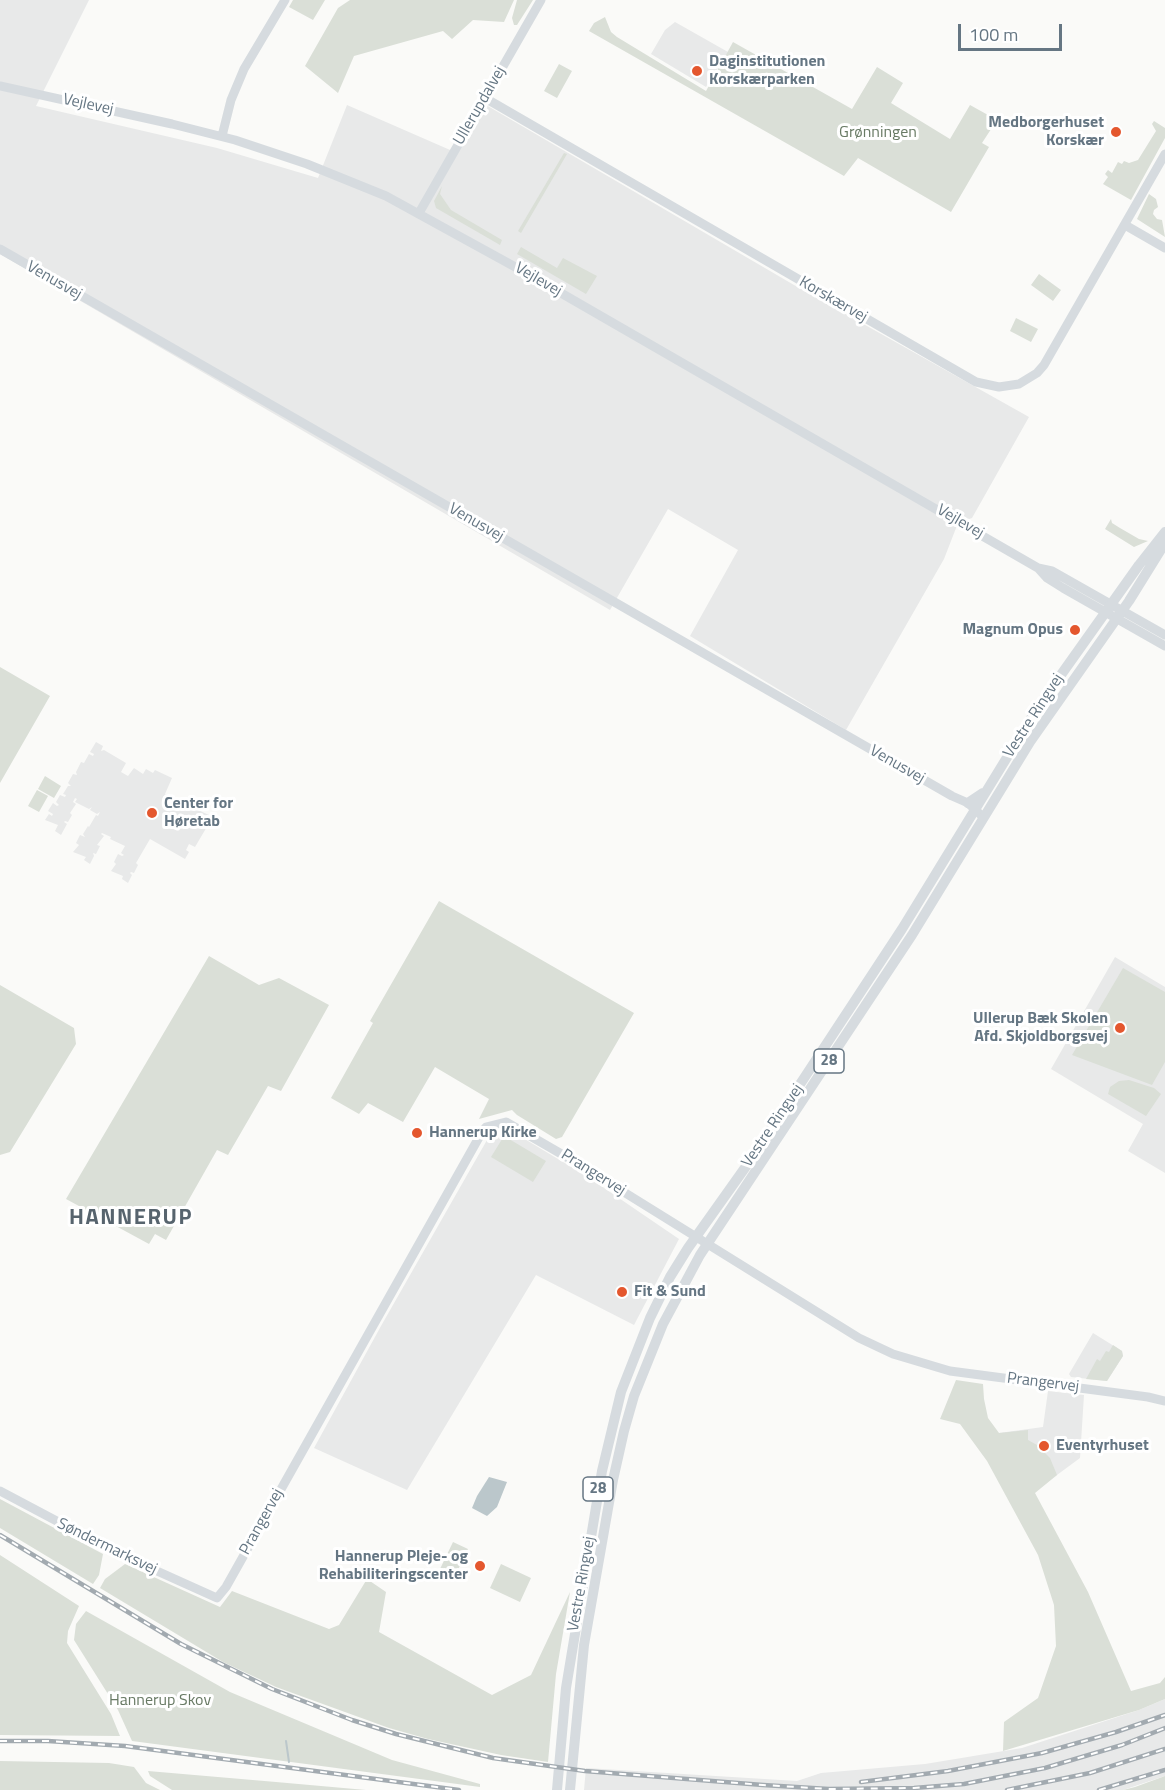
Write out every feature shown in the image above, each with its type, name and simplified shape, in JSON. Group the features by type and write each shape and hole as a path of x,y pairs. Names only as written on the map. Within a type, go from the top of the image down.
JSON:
{"main road":[{"name":"Vestre Ringvej","path":"556,1790 573,1637 595,1508 611,1428 630,1366 650,1318 670,1277 695,1237 776,1123 902,929 955,841 966,814 973,809 1030,742 1163,538"},
{"name":"Vestre Ringvej","path":"570,1790 584,1645 624,1431 634,1396 663,1324 684,1282 707,1244 912,935 973,809 986,792 1036,710 1114,612"}],"street":[{"path":"222,136 231,100 244,69 285,0"},
{"name":"Ullerupdalvej","path":"419,213 541,0"},
{"name":"Vejlevej","path":"0,86 222,136 307,164 386,196 799,429 1038,568 1047,578 1064,584 1114,612"},
{"name":"Korskærvej","path":"485,98 976,382 988,386 1001,387 1019,384 1029,380 1044,365 1125,225"},
{"path":"1165,154 1125,225 1165,248"},
{"name":"Venusvej","path":"0,249 973,809"},
{"name":"Vejlevej","path":"1038,568 1052,571 1165,646"},
{"path":"1114,612 1165,637"},
{"name":"Prangervej","path":"217,1598 226,1587 486,1127 501,1123 511,1124 859,1338 904,1359 969,1374 1165,1401"},
{"name":"Søndermarksvej","path":"0,1491 117,1553 217,1598"}],"shaded area":[{"path":"0,0 89,0 36,106 217,148 318,178 347,105 457,153 486,105 794,285 1029,417 972,518 958,523 944,559 846,730 690,636 738,550 668,509 610,610 0,254"},
{"name":"Daginstitutionen Korskærparken","path":"675,22 728,52 706,87 651,54 665,30"},
{"name":"Center for Høretab","path":"96,742 103,746 101,751 104,750 126,763 121,772 128,776 134,768 143,774 146,769 153,773 155,770 172,778 165,794 172,797 167,804 177,809 182,801 189,805 186,809 189,811 192,807 213,817 209,822 195,815 208,825 195,847 189,844 186,850 189,852 185,859 150,839 136,863 138,865 134,873 130,873 132,875 128,883 122,879 123,876 111,871 116,864 114,862 118,854 124,855 121,853 125,846 110,839 111,837 101,834 104,836 97,845 100,846 96,854 93,853 90,864 84,860 86,857 73,852 79,845 76,843 80,835 85,837 83,834 100,812 97,814 90,810 92,807 89,809 75,802 77,799 75,798 73,802 76,804 70,813 72,815 68,822 64,822 67,824 61,835 55,831 58,825 45,820 49,814 52,816 53,814 48,811 53,803 59,805 56,802 60,795 65,797 66,795 63,794 68,786 71,786 68,783 73,774 77,775 76,772 81,762 84,763 89,754 93,756 94,754 90,752"},
{"name":"Ullerup Bæk Skolen Afd. Skjoldborgsvej","path":"1115,957 1165,987 1165,1173 1128,1151 1143,1124 1051,1069"},
{"path":"508,1129 588,1177 679,1239 634,1325 536,1275 407,1490 314,1448 491,1133"},
{"path":"1093,1333 1122,1351 1123,1356 1107,1381 1071,1377 1069,1374"},
{"name":"Eventyrhuset","path":"1048,1391 1084,1395 1080,1458 1034,1492 999,1433 1043,1427"},
{"path":"489,1477 507,1482 497,1507 487,1516 472,1508"},
{"path":"1165,1699 1165,1776 1123,1790 584,1790 586,1768 797,1781 821,1773 925,1764 1022,1748 1139,1710"}],"green space":[{"path":"293,0 325,0 313,20 289,7"},
{"path":"350,0 514,0 504,22 473,20 452,39 443,31 354,56 338,93 305,66 338,8"},
{"path":"517,0 533,0 517,25 514,25 512,18"},
{"name":"Grønningen","path":"605,17 611,32 617,37 706,91 733,42 852,109 877,67 903,83 891,103 950,139 970,105 997,120 982,143 989,147 951,212 858,158 844,176 589,31 594,23"},
{"path":"559,64 572,71 557,98 544,91"},
{"path":"1154,121 1165,128 1165,138 1131,200 1103,184 1108,177 1105,174 1108,170 1112,173 1118,162 1122,164 1124,161 1129,163 1138,160 1156,131 1152,124"},
{"path":"564,153 567,154 521,233 518,231"},
{"path":"442,186 440,194 451,210 502,240 500,245 436,208 434,201"},
{"path":"1149,194 1156,199 1158,207 1153,214 1157,219 1162,220 1165,237 1137,219"},
{"path":"521,247 557,268 563,258 597,276 586,294 517,254"},
{"path":"1039,274 1061,290 1053,301 1031,285"},
{"path":"1016,318 1038,329 1031,342 1010,331"},
{"path":"1111,519 1112,523 1120,528 1139,539 1148,541 1134,547 1105,529"},
{"path":"0,667 50,696 0,783"},
{"path":"45,776 61,786 54,798 38,789"},
{"path":"37,790 48,796 39,812 28,806"},
{"path":"439,901 634,1013 562,1137 556,1139 512,1110 479,1119 489,1099 435,1067 403,1122 368,1103 359,1114 331,1098 373,1023 370,1021"},
{"path":"209,956 259,985 279,978 329,1005 281,1091 268,1086 228,1155 217,1150 166,1240 155,1234 149,1244 66,1199"},
{"path":"1123,968 1165,992 1165,1062 1152,1085 1072,1055"},
{"path":"0,985 74,1028 76,1044 10,1152 0,1155"},
{"path":"1129,1080 1154,1088 1161,1094 1146,1116 1108,1094 1110,1087 1119,1081"},
{"path":"504,1136 546,1161 533,1182 491,1157"},
{"path":"1113,1345 1122,1351 1123,1356 1107,1381 1086,1379 1097,1359 1100,1361"},
{"path":"956,1380 983,1384 988,1418 999,1433 1028,1430 1028,1440 1037,1445 1050,1458 1057,1475 1035,1493 1088,1592 1131,1691 1160,1683 1165,1677 1165,1699 1139,1710 1003,1751 1004,1722 1038,1698 1056,1646 1054,1605 1038,1555 987,1461 960,1424 940,1419"},
{"path":"0,1499 103,1554 99,1575 93,1584 0,1528"},
{"path":"453,1542 468,1549 455,1576 440,1569"},
{"name":"Hannerup Skov","path":"0,1555 79,1606 68,1631 67,1643 111,1714 120,1736 0,1735"},
{"path":"125,1564 220,1607 232,1591 329,1629 339,1625 367,1579 386,1592 379,1632 492,1695 531,1675 570,1592 556,1674 548,1762 501,1755 428,1739 389,1728 276,1687 223,1662 100,1588 105,1579"},
{"path":"501,1564 531,1578 520,1602 490,1588"},
{"name":"Hannerup Skov","path":"86,1611 230,1692 392,1760 480,1784 480,1787 132,1741 118,1710 74,1640 76,1624"},
{"path":"0,1761 109,1763 134,1767 146,1783 160,1790 0,1790"},
{"path":"148,1771 366,1790 172,1790 150,1776"},
{"path":"1165,1776 1165,1790 1123,1790 1135,1787"}],"waterway":[{"path":"286,1741 289,1762"}],"railway":[{"path":"0,1535 181,1644 272,1689 352,1720 396,1734 493,1758 585,1771 763,1785 829,1789 914,1788 964,1784 1045,1768 1122,1745 1165,1728"},
{"path":"861,1782 948,1771 1042,1753 1165,1715"},
{"path":"0,1741 48,1741 125,1746 459,1790"},
{"path":"1007,1790 1090,1773 1165,1749"},
{"path":"1099,1790 1165,1770"}],"place":[{"name":"Daginstitutionen Korskærparken","path":"697,71"},
{"name":"Medborgerhuset Korskær","path":"1116,132"},
{"name":"Magnum Opus","path":"1075,630"},
{"name":"Center for Høretab","path":"152,813"},
{"name":"Ullerup Bæk Skolen Afd. Skjoldborgsvej","path":"1120,1028"},
{"name":"Hannerup Kirke","path":"417,1133"},
{"name":"Fit & Sund","path":"622,1292"},
{"name":"Eventyrhuset","path":"1044,1446"},
{"name":"Hannerup Pleje- og Rehabiliteringscenter","path":"480,1566"}],"district":[{"name":"HANNERUP","path":"131,1219"}]}
